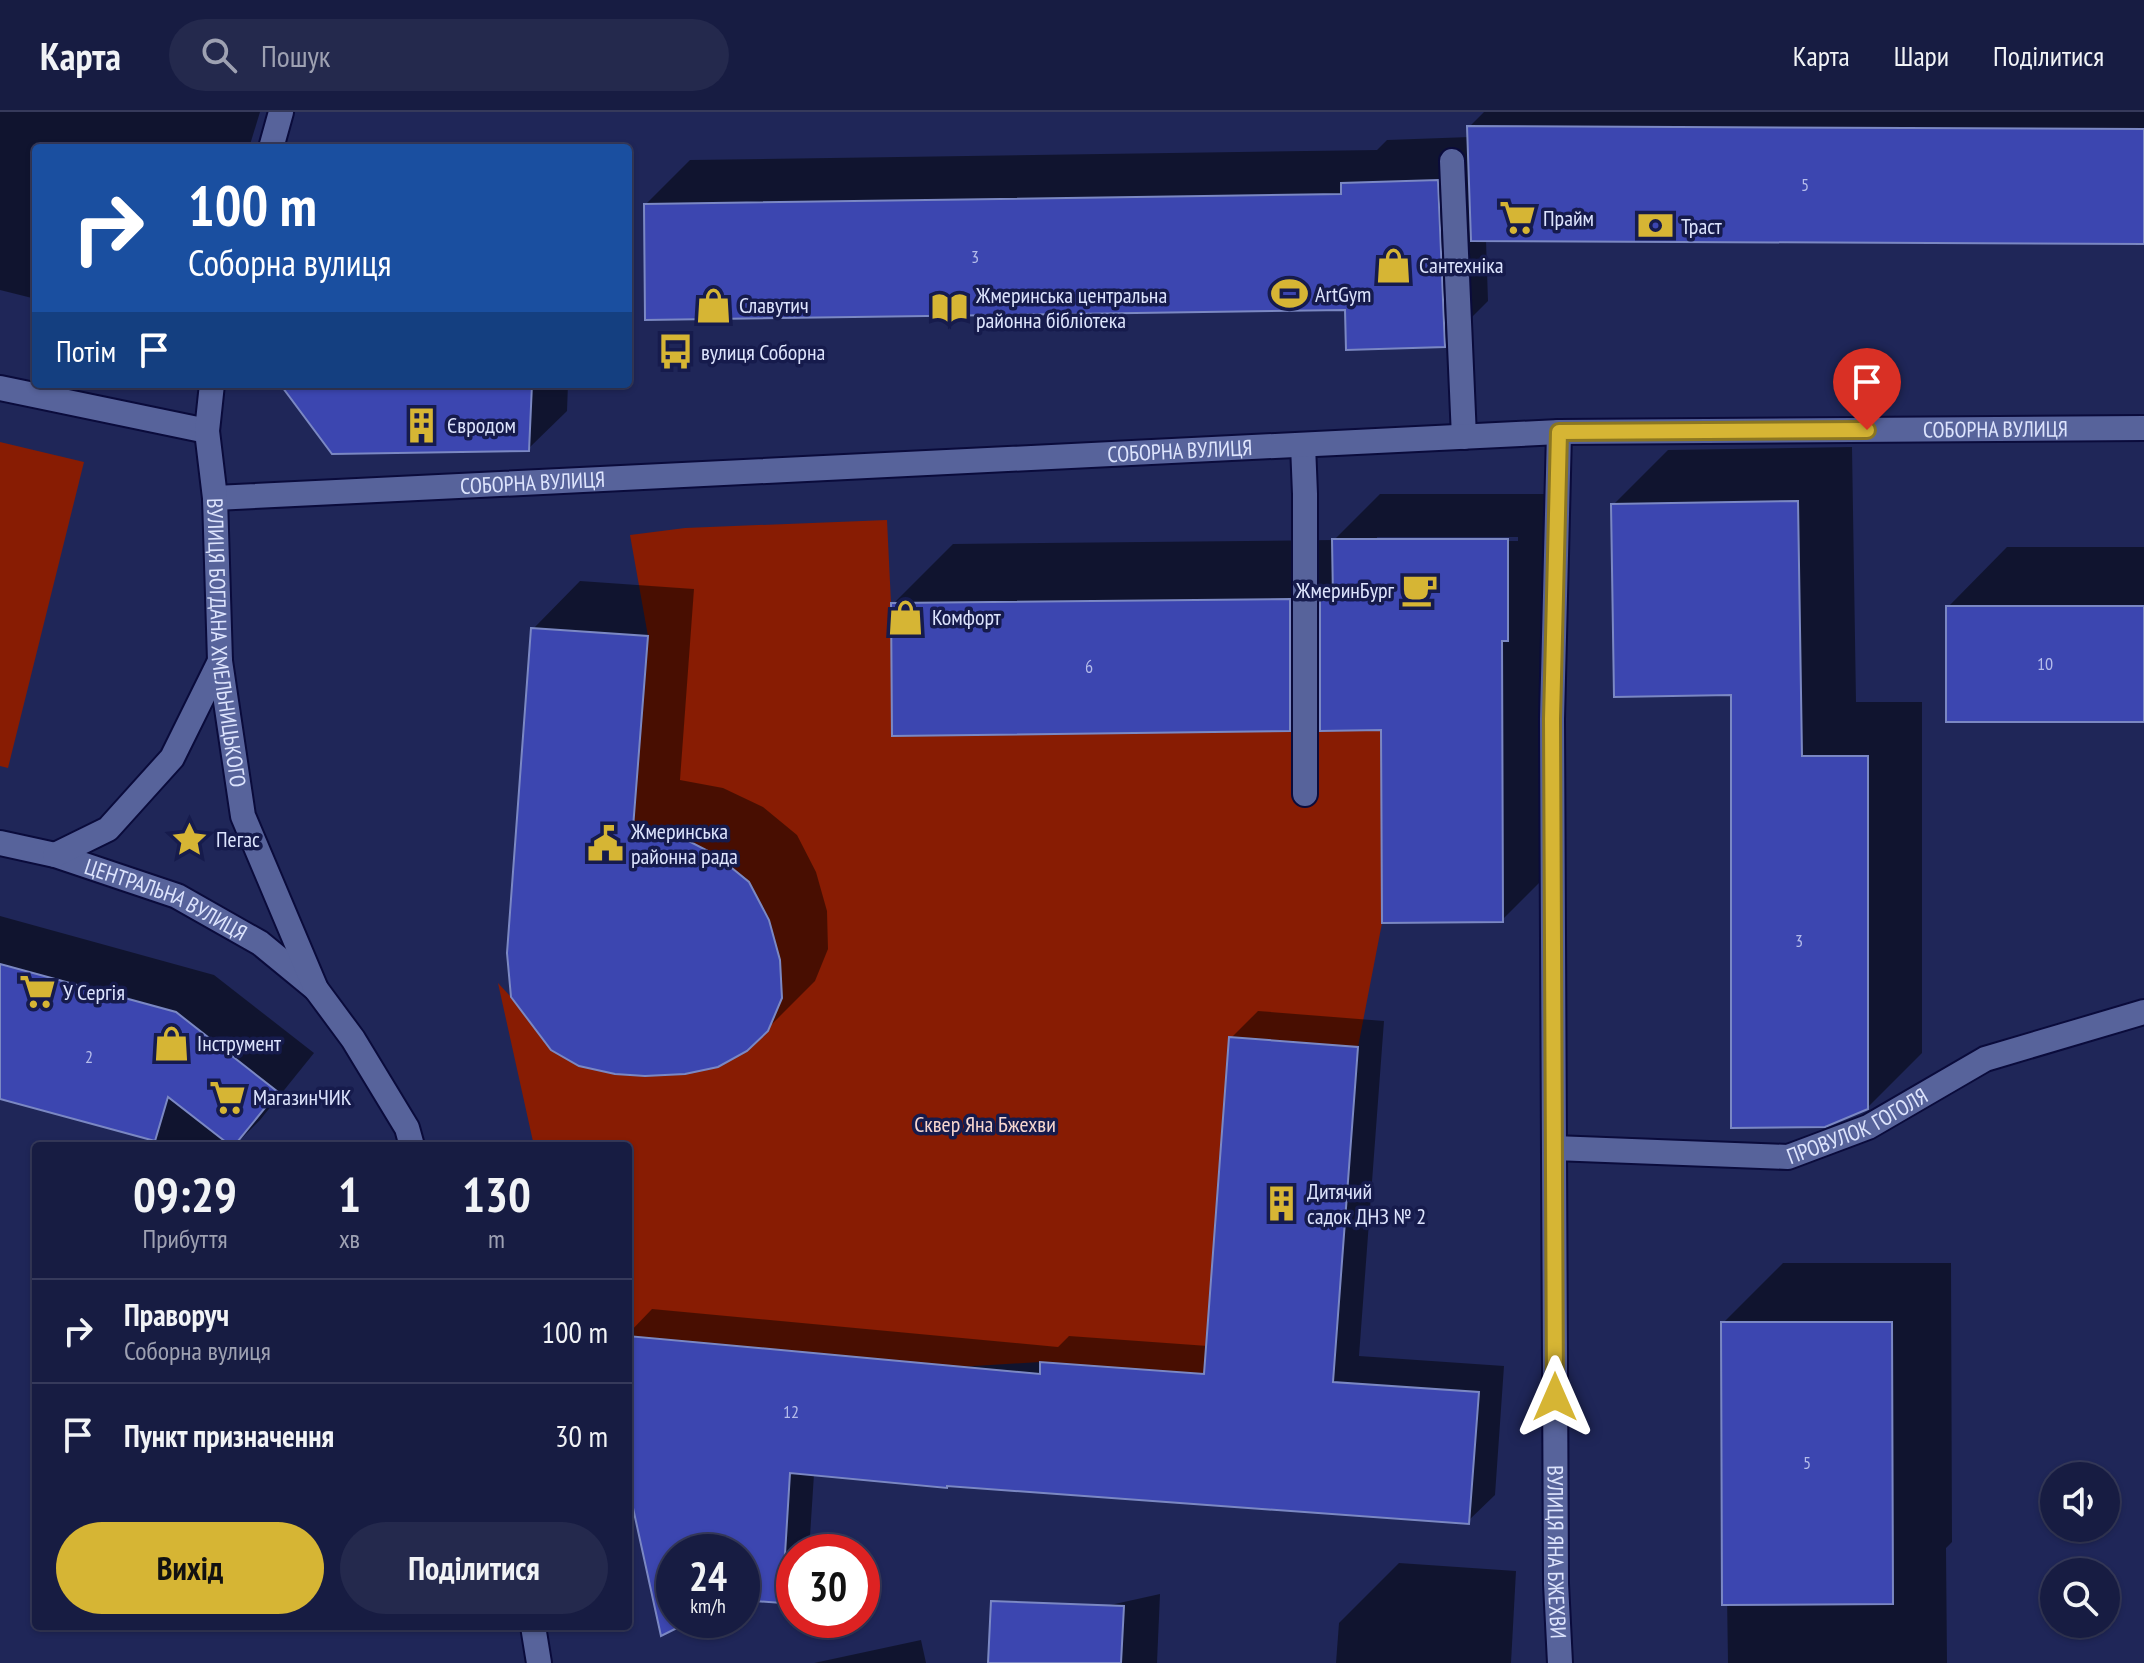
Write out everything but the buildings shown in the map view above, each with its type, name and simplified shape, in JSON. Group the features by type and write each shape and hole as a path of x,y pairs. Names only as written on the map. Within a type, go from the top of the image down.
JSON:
{"street":[{"path":"272,144 281,112"},
{"path":"1452,161 1464,437"},
{"path":"0,388 207,431"},
{"name":"ВУЛИЦЯ БОГДАНА ХМЕЛЬНИЦЬКОГО","path":"212,388 207,431 215,498 220,661 243,816 316,989 353,1039 407,1128 411,1142"},
{"name":"СОБОРНА ВУЛИЦЯ","path":"215,498 1559,432 2144,428"},
{"name":"ВУЛИЦЯ ЯНА БЖЕХВИ","path":"1559,432 1552,719 1556,1584 1560,1663"},
{"path":"1303,445 1305,794"},
{"path":"55,855 108,829 172,758 220,661"},
{"name":"ЦЕНТРАЛЬНА ВУЛИЦЯ","path":"0,843 55,855 177,896 260,943 316,989"},
{"name":"ПРОВУЛОК ГОГОЛЯ","path":"1554,1148 1788,1157 1868,1127 1985,1059 2144,1012"},
{"path":"534,1630 539,1663"}],"green space":[{"path":"0,442 84,462 8,768 0,766"},
{"name":"Сквер Яна Бжехви","path":"887,520 892,736 1381,728 1382,923 1358,1047 1229,1038 1204,1374 1040,1362 958,1367 632,1336 632,1142 533,1142 498,983 551,1050 579,1066 685,1074 719,1067 747,1051 768,1031 781,998 780,960 769,920 749,882 716,855 675,834 633,828 648,636 630,535 685,528"}],"place":[{"name":"Прайм","path":"1517,218"},
{"name":"Траст","path":"1655,226"},
{"name":"Сантехніка","path":"1393,265"},
{"name":"ArtGym","path":"1289,294"},
{"name":"Славутич","path":"713,305"},
{"name":"Жмеринська центральна районна бібліотека","path":"950,308"},
{"name":"вулиця Соборна","path":"675,352"},
{"name":"Євродом","path":"421,425"},
{"name":"ЖмеринБург","path":"1420,590"},
{"name":"Комфорт","path":"906,617"},
{"name":"Пегас","path":"190,839"},
{"name":"Жмеринська районна рада","path":"605,844"},
{"name":"У Сергія","path":"37,992"},
{"name":"Інструмент","path":"171,1043"},
{"name":"МагазинЧИК","path":"227,1097"},
{"name":"Дитячий садок ДНЗ № 2","path":"1281,1204"}],"route":[{"path":"1555,1397 1552,719 1559,432 1867,430"}]}
